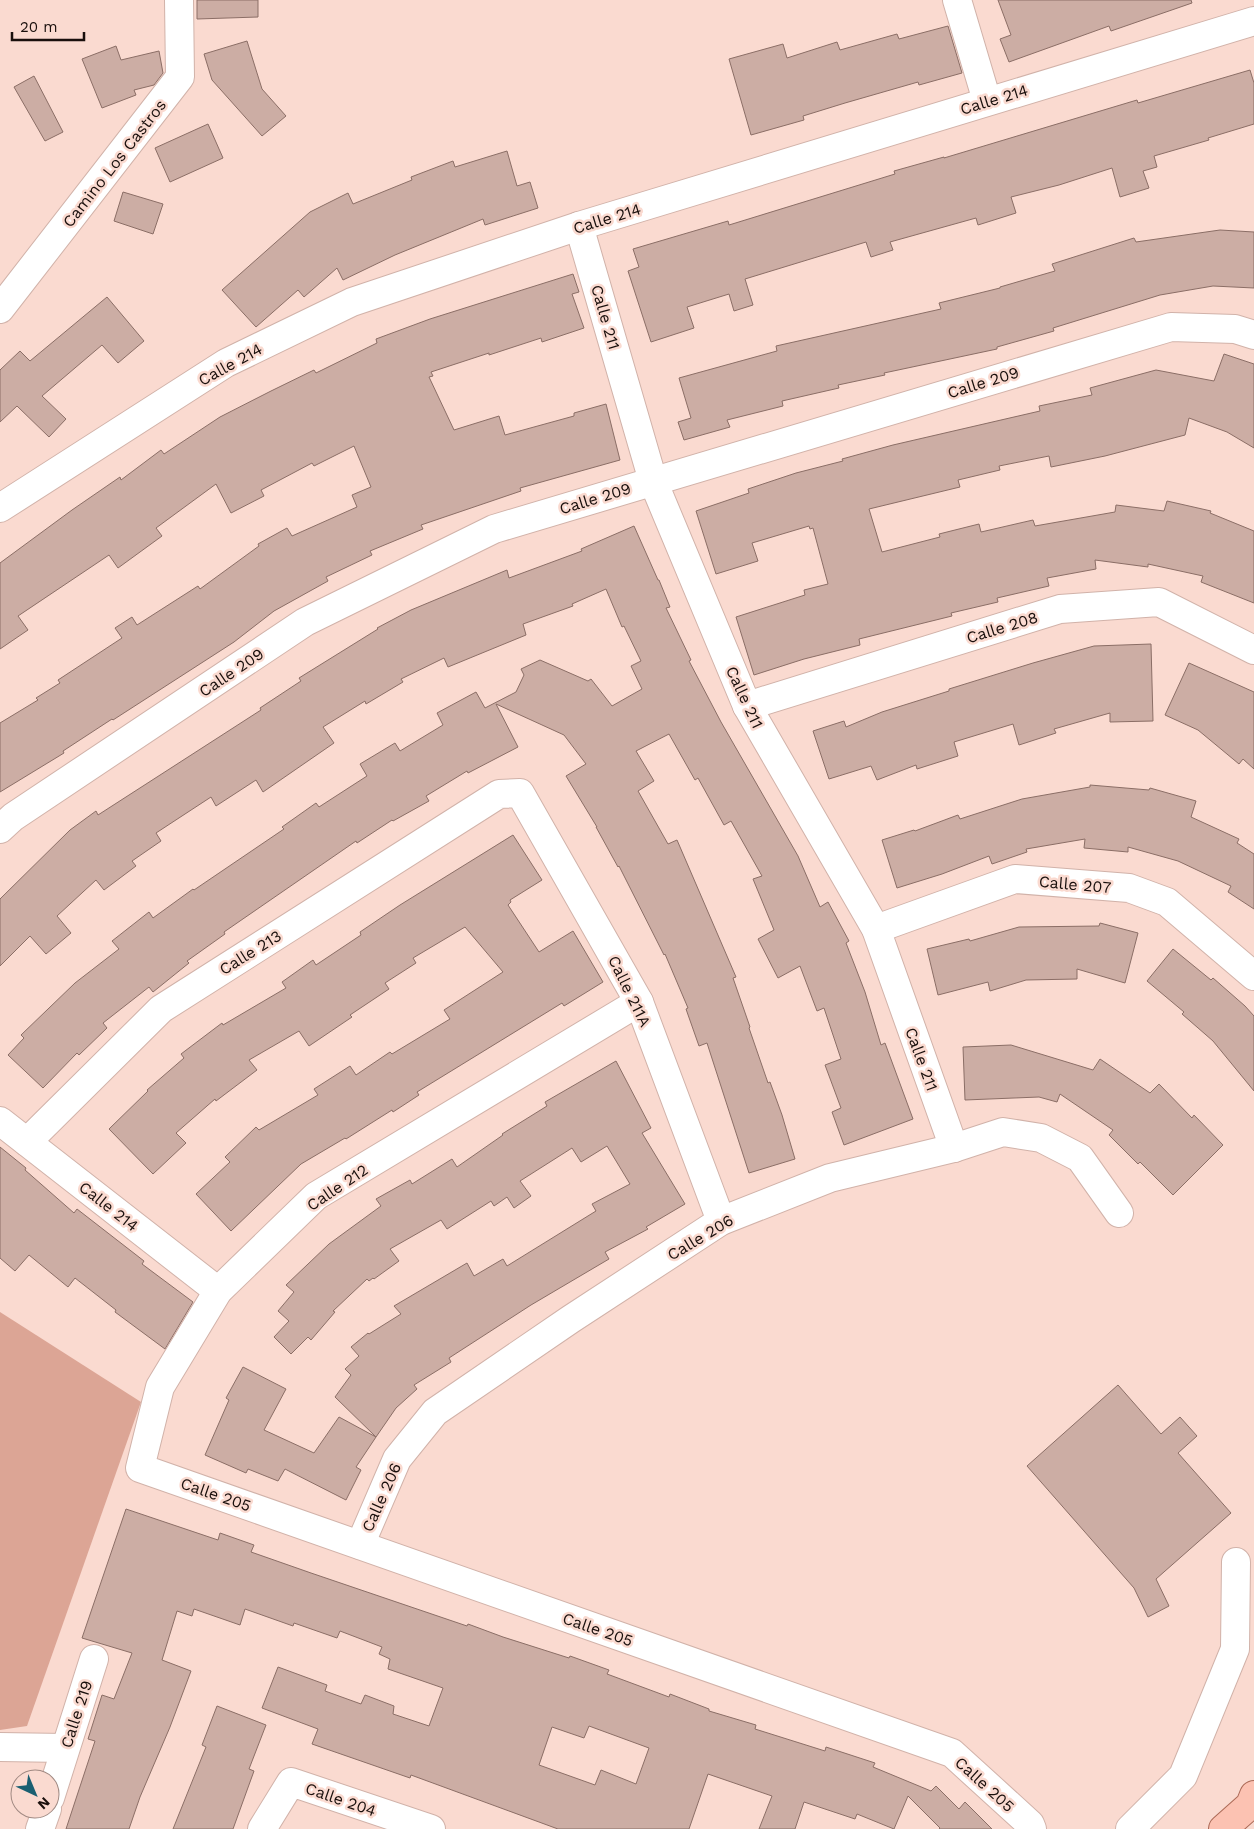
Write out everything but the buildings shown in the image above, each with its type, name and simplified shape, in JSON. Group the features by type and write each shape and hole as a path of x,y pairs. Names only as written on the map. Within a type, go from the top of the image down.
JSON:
{"main road":[{"path":"1223,1829 1250,1805 1254,1795"}],"street":[{"name":"Camino Los Castros","path":"0,309 180,77 179,0"},
{"path":"957,0 987,101"},
{"name":"Calle 214","path":"0,508 226,363 352,302 580,226 1254,21"},
{"name":"Calle 211","path":"580,226 653,480 747,706 876,929 954,1148"},
{"name":"Calle 209","path":"0,829 13,817 305,622 494,529 1171,327 1235,329 1254,336"},
{"name":"Calle 208","path":"747,706 1060,609 1159,602 1254,650"},
{"name":"Calle 211A","path":"499,794 520,793 639,1002 721,1221"},
{"name":"Calle 213","path":"27,1142 161,1009 499,794"},
{"name":"Calle 207","path":"876,929 1015,879 1129,888 1167,902 1254,976"},
{"name":"Calle 212","path":"140,1468 160,1387 218,1291 316,1196 639,1002"},
{"name":"Calle 214","path":"0,1121 218,1291"},
{"name":"Calle 206","path":"360,1545 397,1459 435,1412 571,1319 721,1221 830,1178 954,1148 1003,1132 1041,1138 1080,1158 1119,1213"},
{"name":"Calle 205","path":"140,1468 952,1753 1030,1824 1032,1829"},
{"path":"1130,1829 1183,1776 1235,1649 1236,1562"},
{"name":"Calle 219","path":"59,1769 94,1659"},
{"path":"0,1747 65,1748"},
{"name":"Calle 204","path":"265,1824 291,1782 431,1829"}],"shaded area":[{"path":"0,1312 141,1402 27,1726 0,1730"}]}
